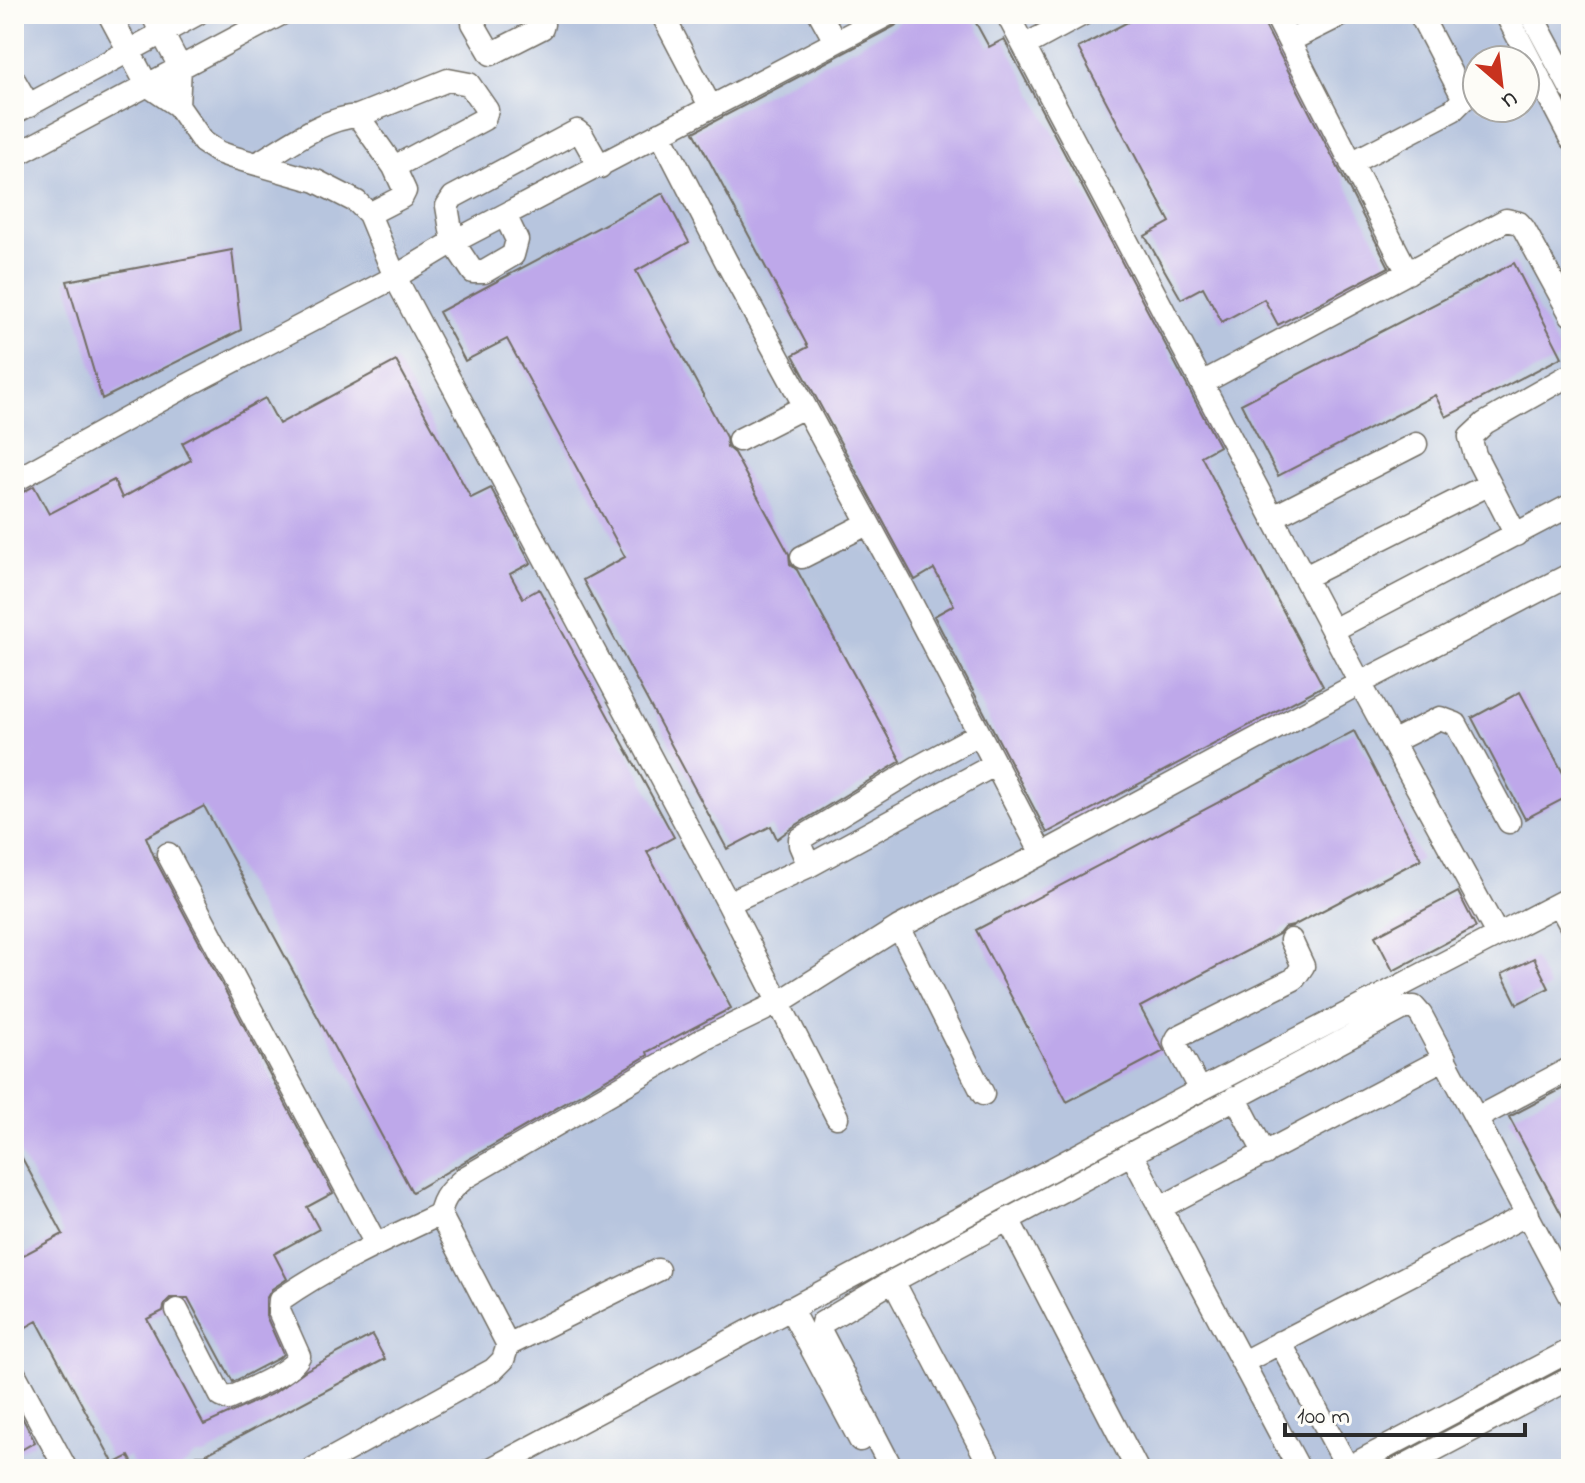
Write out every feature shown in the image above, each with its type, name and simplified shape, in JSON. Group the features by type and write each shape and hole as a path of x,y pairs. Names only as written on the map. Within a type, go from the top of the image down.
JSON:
{"street":[{"path":"109,14 147,85 178,106 203,142 218,152 316,181 357,202 369,214 395,277 728,903 837,1117"},
{"path":"14,80 22,110 129,50 157,23 197,14"},
{"path":"14,156 281,14"},
{"path":"478,14 473,17 473,23 491,54 542,28 538,14"},
{"path":"662,14 710,106"},
{"path":"820,14 835,41"},
{"path":"14,481 188,385 395,277 453,242 889,14"},
{"path":"1007,14 1360,683 1497,934"},
{"path":"1024,46 1083,14"},
{"path":"1275,14 1408,273"},
{"path":"1289,41 1343,14"},
{"path":"1351,163 1453,110 1464,99 1420,14"},
{"path":"1506,14 1571,139"},
{"path":"1531,14 1571,89"},
{"path":"157,23 180,67 178,106"},
{"path":"258,163 344,117 358,116 448,80 469,84 487,110 484,119 394,167"},
{"path":"358,116 405,187 404,194 369,214"},
{"path":"505,215 517,240 516,251 496,267 473,272 453,242 448,201 577,131 600,167"},
{"path":"660,133 1042,854"},
{"path":"1202,383 1506,220 1524,229 1571,315"},
{"path":"1516,535 1475,455 1470,437 1485,423 1566,377"},
{"path":"739,440 804,407"},
{"path":"1273,517 1416,444"},
{"path":"1305,577 1490,484"},
{"path":"1333,630 1571,505"},
{"path":"802,557 867,524"},
{"path":"508,1345 440,1214 441,1204 448,1193 466,1177 702,1040 780,1002 899,927 1571,574"},
{"path":"1392,742 1440,718 1456,724 1509,822"},
{"path":"809,866 800,839 979,734"},
{"path":"728,903 809,866 994,765"},
{"path":"168,854 376,1244"},
{"path":"491,1469 1200,1090 1565,900 1571,926"},
{"path":"899,927 983,1094"},
{"path":"1200,1090 1178,1052 1175,1043 1178,1037 1294,979 1303,966 1291,940"},
{"path":"892,1469 820,1328 826,1319 1404,1008 1414,1007 1418,1010 1571,1297"},
{"path":"1160,1208 1445,1058"},
{"path":"1477,1118 1571,1068"},
{"path":"1235,1097 1265,1154"},
{"path":"1131,1153 1299,1469"},
{"path":"177,1310 221,1396 228,1399 296,1363 299,1356 279,1311 280,1300 304,1283 376,1244 440,1214"},
{"path":"1243,1362 1528,1214"},
{"path":"1008,1219 1137,1469"},
{"path":"313,1469 493,1370 503,1360 508,1345 658,1270"},
{"path":"893,1281 992,1469"},
{"path":"790,1308 875,1469"},
{"path":"1280,1342 1346,1468 1571,1350"},
{"path":"14,1373 66,1469"},
{"path":"1398,1469 1571,1378"}],"shaded area":[{"path":"14,14 1571,14 1571,1469 14,1469"}],"building":[{"path":"906,14 971,14 989,47 1004,39 1219,446 1201,456 1323,686 1047,833 934,616 954,605 934,569 915,580 793,355 808,347 694,132 895,26"},
{"path":"1143,14 1259,14 1389,267 1278,325 1264,299 1222,322 1203,287 1181,299 1145,236 1170,222 1078,48"},
{"path":"663,193 689,242 636,271 726,437 727,447 734,453 789,554 790,564 797,570 901,761 777,839 771,826 727,849 583,580 625,557 507,339 465,361 439,312"},
{"path":"232,250 241,330 102,399 67,281"},
{"path":"1514,263 1562,357 1446,417 1435,395 1278,476 1241,404"},
{"path":"396,361 471,498 491,488 531,563 510,574 523,598 539,589 674,837 647,852 731,1008 647,1052 648,1055 412,1192 204,806 146,837 333,1193 307,1207 319,1229 274,1254 287,1279 272,1289 266,1299 266,1316 283,1354 279,1358 233,1382 188,1298 170,1298 163,1311 147,1319 204,1425 274,1393 306,1370 372,1335 385,1359 205,1455 196,1455 179,1469 136,1469 129,1456 114,1464 37,1321 19,1331 14,1320 14,1260 63,1234 14,1143 14,497 34,486 49,514 114,480 122,498 191,460 182,443 265,398 279,424"},
{"path":"1520,692 1571,788 1571,795 1525,819 1472,718"},
{"path":"1354,731 1421,859 1284,928 1279,934 1140,1007 1164,1051 1067,1102 976,930"},
{"path":"1458,892 1476,927 1393,971 1375,936"},
{"path":"1534,958 1549,988 1517,1004 1502,974"},
{"path":"1571,1084 1571,1232 1509,1117"},
{"path":"14,1402 35,1442 14,1454"}]}
